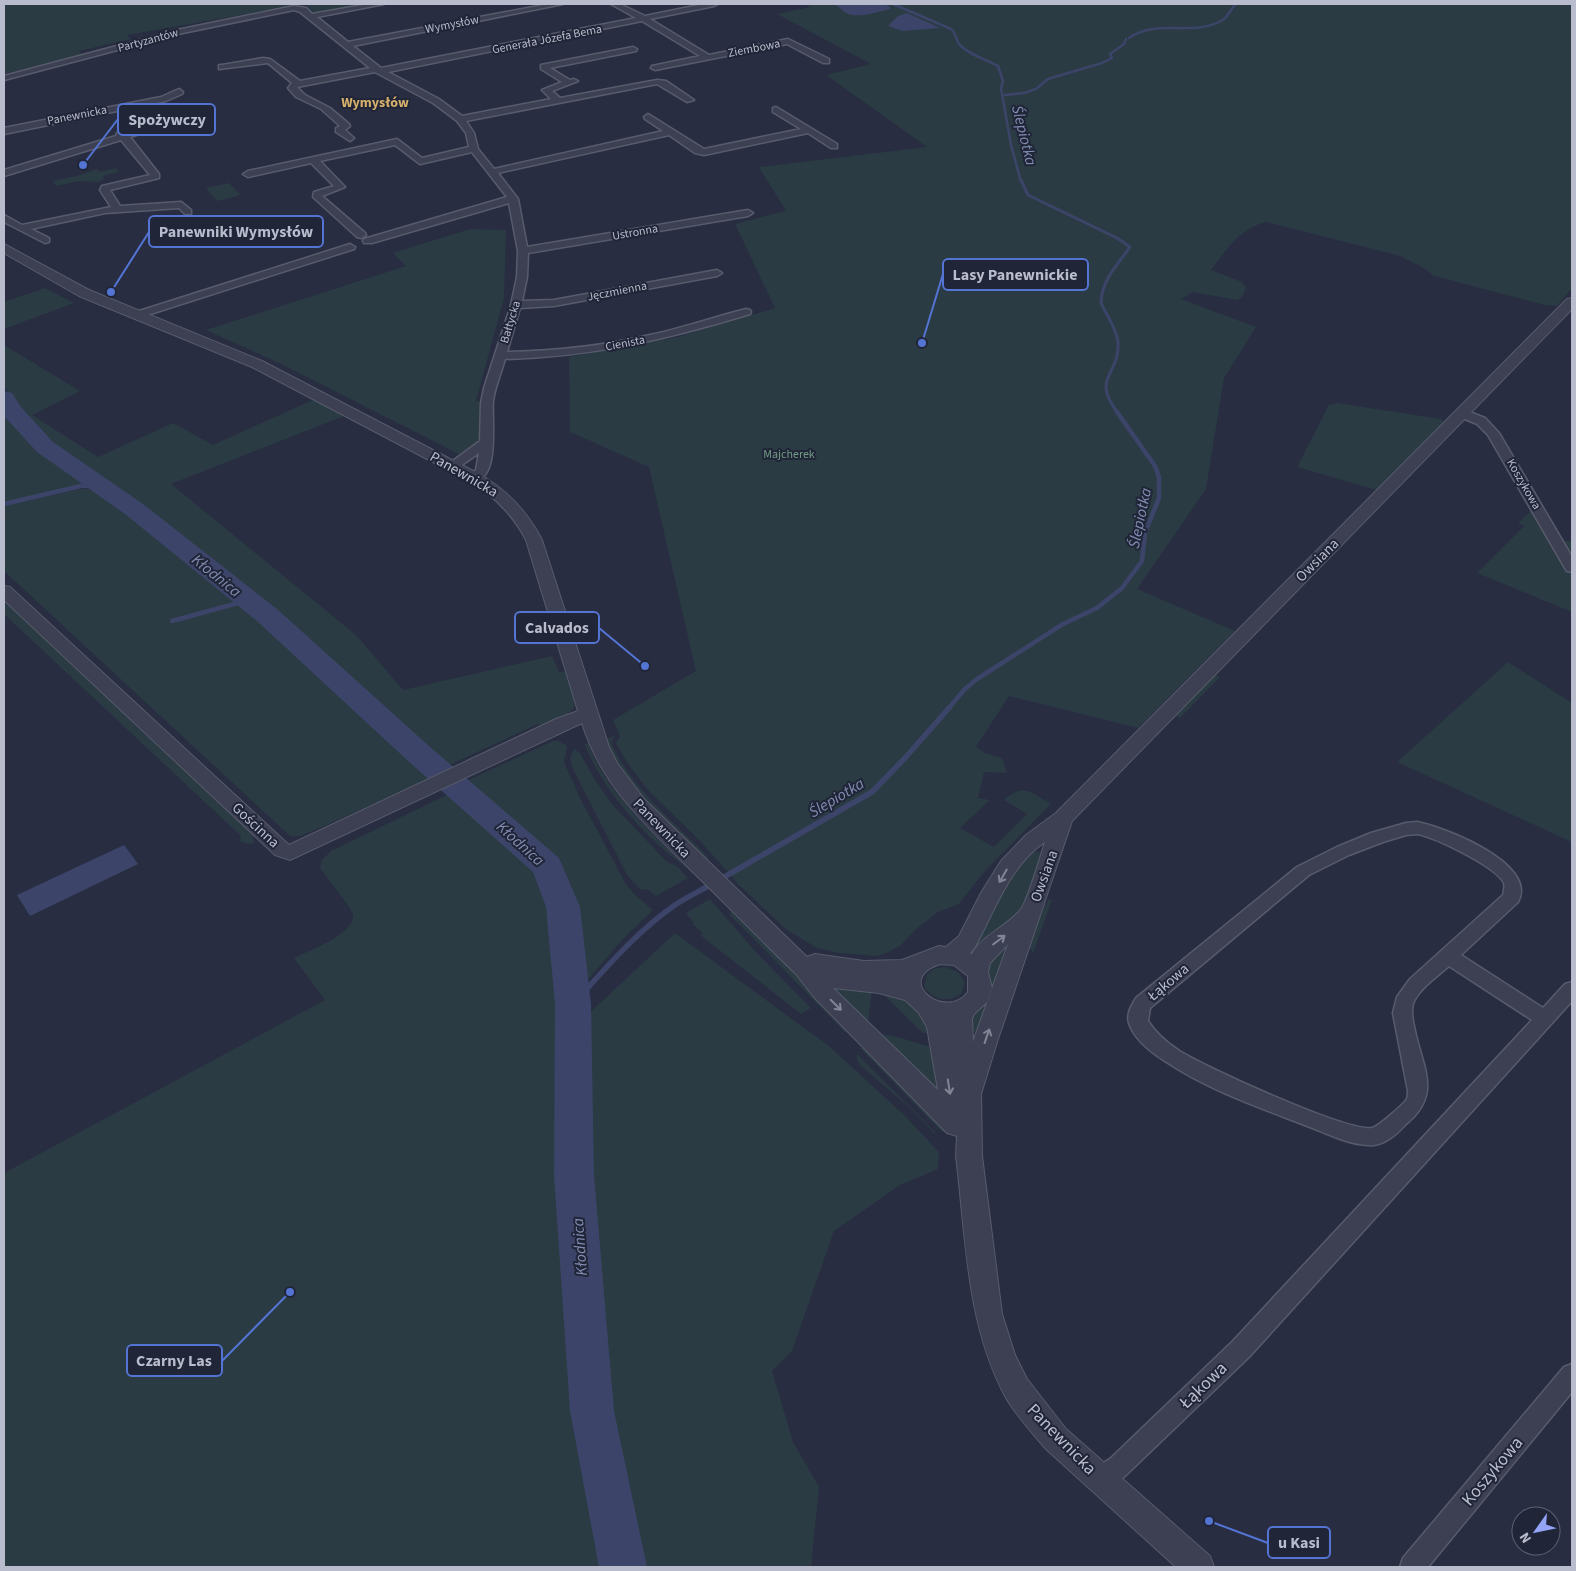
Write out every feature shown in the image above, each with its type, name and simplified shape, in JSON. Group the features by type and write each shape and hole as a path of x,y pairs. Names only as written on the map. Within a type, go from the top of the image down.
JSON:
{"street":[{"path":"294,8 308,4"},
{"path":"311,16 380,4"},
{"name":"Wymysłów","path":"346,45 558,4"},
{"path":"615,4 643,20"},
{"name":"Generała Józefa Bema","path":"298,84 643,20 714,4"},
{"name":"Bałtycka","path":"294,8 303,10 378,70 436,101 460,119 470,134 474,148 513,199 523,251 522,277 516,305 487,403 483,469 473,477"},
{"name":"Partyzantów","path":"4,78 177,32 294,8"},
{"name":"Ziembowa","path":"643,20 707,57"},
{"name":"Ziembowa","path":"655,68 788,41 826,61"},
{"path":"533,91 573,82 544,67 633,49"},
{"path":"222,68 263,60 270,61 298,84 292,88 295,92 309,102 320,104 346,126 339,130 350,138"},
{"path":"460,119 656,82 663,83 690,100"},
{"path":"548,88 546,90 557,100"},
{"name":"Panewnicka","path":"4,131 164,99 174,96 178,92"},
{"path":"776,110 834,146"},
{"path":"648,117 698,151 704,152 809,130"},
{"name":"Panewnicka","path":"4,174 169,122"},
{"path":"491,172 671,132"},
{"path":"389,135 420,161 474,148"},
{"path":"117,209 105,190 106,188 156,176 126,139 120,136"},
{"path":"248,174 397,142"},
{"path":"312,160 340,187 322,191 317,194 318,197 364,238 513,199"},
{"path":"21,228 117,209 181,205 188,212"},
{"name":"Ustronna","path":"523,251 748,213"},
{"path":"4,218 45,240"},
{"path":"137,314 350,247"},
{"name":"Panewnicka","path":"4,248 73,287 257,364 473,477 505,498 517,510 531,532 544,564 603,756 627,792 730,897 799,962 832,979 879,984 920,1000 935,1016 939,1027 954,1122 969,1156"},
{"name":"Jęczmienna","path":"516,305 554,303 717,273"},
{"name":"Owsiana","path":"950,955 960,950 967,941 1004,872 1028,846 1063,818 1572,302"},
{"name":"Cienista","path":"500,356 570,353 599,348 672,334 746,312"},
{"name":"Koszykowa","path":"1462,412 1481,421 1493,433 1572,568"},
{"path":"452,466 486,443"},
{"name":"Gościnna","path":"4,590 282,850 290,853 563,723 589,714"},
{"name":"Owsiana","path":"977,972 977,964 982,955 1030,914 1051,858 1063,818"},
{"name":"Łąkowa","path":"1417,828 1438,834 1492,862 1506,874 1513,885 1512,896 1448,956 1408,995 1403,1004 1403,1017 1417,1085 1416,1101 1389,1129 1376,1138 1363,1137 1343,1131 1204,1074 1178,1061 1139,1025 1137,1014 1143,1003 1291,880 1317,862 1403,829 1417,828"},
{"path":"1028,846 1036,845 1046,850 1051,858"},
{"path":"970,1100 982,1051 1030,914"},
{"path":"950,955 967,962 977,972 981,980 981,990 974,1003 966,1008 952,1012 942,1011 920,1000 908,981 909,974 914,966 929,956 950,955"},
{"path":"1448,956 1544,1019"},
{"path":"799,962 815,984 954,1122"},
{"name":"Panewnicka","path":"799,962 879,971 914,966"},
{"name":"Łąkowa","path":"1101,1480 1126,1459 1267,1322 1572,990"},
{"name":"Panewnicka","path":"966,1008 960,1019 970,1100 969,1156 988,1314 1002,1359 1017,1389 1056,1439 1199,1567"},
{"name":"Koszykowa","path":"1412,1567 1572,1375"}],"green space":[{"path":"4,4 304,4 127,35 131,39 79,51 82,54 4,74"},
{"path":"311,4 373,4 315,14 305,7"},
{"name":"Majcherek","path":"804,4 1572,4 1572,288 1557,306 1545,305 1434,276 1424,268 1400,256 1266,222 1248,229 1234,241 1211,270 1242,282 1246,288 1242,297 1237,300 1193,292 1181,299 1256,327 1224,378 1206,489 1137,589 1235,631 1138,728 1009,696 976,747 985,753 1002,758 1007,773 984,772 978,798 990,800 960,828 994,847 1027,814 1004,800 1017,792 1027,791 1051,804 984,872 959,904 938,912 915,930 900,946 878,956 839,953 817,948 787,930 739,885 702,843 647,789 626,761 616,743 620,736 613,720 696,671 649,467 570,432 569,357 678,337 775,308 735,224 786,211 759,167 927,147 826,75 871,64 777,14 810,7"},
{"path":"116,168 119,172 103,176 104,179 98,182 79,181 56,186 53,181 97,169 100,172"},
{"path":"229,183 241,195 217,201 206,188"},
{"path":"470,229 506,230 504,298 476,401 482,402 479,440 459,454 279,363 206,330 406,266 393,253"},
{"path":"45,288 74,303 4,329 4,302"},
{"path":"4,345 80,391 32,415 98,457 173,423 213,445 315,399 344,416 171,484 356,635 403,690 552,656 559,672 567,671 574,694 574,708 565,716 542,727 538,724 445,767 268,607 139,506 52,445 21,413 4,386"},
{"path":"1337,403 1441,419 1444,423 1377,490 1297,467 1329,405"},
{"path":"4,407 40,448 91,484 79,485 4,503"},
{"path":"99,488 263,618 433,777 300,836 290,836 4,571 4,506 80,489"},
{"path":"1534,508 1562,541 1572,541 1572,612 1477,573 1524,526 1518,523"},
{"path":"4,601 253,836 254,843 248,844 240,841 241,836 4,614"},
{"path":"1508,662 1572,703 1572,842 1397,762"},
{"path":"1215,675 1220,677 1180,718 1175,715"},
{"path":"615,736 611,743 629,774 652,801 703,852 709,860 707,862 650,806 624,774 606,739"},
{"path":"553,741 559,741 567,746 564,762 581,800 626,884 635,895 653,910 623,939 579,990 570,903 546,856 462,783"},
{"path":"588,743 606,779 618,795 645,826 688,869 642,829 614,796 592,761 585,744"},
{"path":"574,749 580,753 611,803 666,861 678,867 688,878 656,896 647,889 641,890 627,875 572,767 570,758"},
{"path":"455,791 541,869 557,909 567,1006 567,1161 585,1411 615,1567 4,1567 4,1173 325,1000 294,958 330,941 352,922 352,911 320,868 322,860 331,851"},
{"path":"1037,851 1042,854 1024,910 972,954 969,954 1010,875 1032,852"},
{"path":"710,899 754,950 811,1008 801,1014 700,935 703,933 692,924 694,923 686,913"},
{"path":"1049,899 1052,900 1033,953 1028,944 1036,922"},
{"path":"731,911 821,1000 850,1033 845,1032 730,915"},
{"path":"675,933 830,1047 903,1114 939,1152 938,1169 900,1185 834,1231 792,1351 772,1371 793,1442 819,1487 811,1567 635,1567 602,1408 591,1108 583,1019"},
{"path":"1013,938 981,1031 966,1032 987,973 988,963"},
{"path":"944,967 958,972 965,982 962,993 952,999 941,999 931,995 924,986 927,974 934,969"},
{"path":"833,987 872,989 868,1023 832,989"},
{"path":"883,994 900,996 921,1013 934,1033 923,1033"},
{"path":"890,1035 936,1047 938,1093 877,1037"},
{"path":"866,1044 947,1133 941,1131 860,1048"},
{"path":"857,1054 936,1133 935,1134 908,1106 861,1066 857,1060"}],"water":[{"path":"833,4 884,4 890,7 890,9 868,14 851,15"},
{"path":"907,13 940,28 902,31 888,26 898,16"},
{"path":"124,845 138,864 30,916 17,895"}],"waterway":[{"name":"Ślepiotka","path":"893,4 951,29 959,44 965,49 998,66 1003,81 1001,88 1011,145 1021,182"},
{"path":"1129,38 1151,29 1202,27 1213,24 1224,19 1236,4"},
{"path":"1005,95 1024,93 1036,89 1048,79 1102,63 1112,58 1110,54 1124,44 1126,39"},
{"name":"Ślepiotka","path":"1021,180 1028,195 1117,238 1130,247 1107,280 1101,303 1114,327 1118,342 1115,362 1106,384 1106,392 1118,413"},
{"name":"Kłodnica","path":"4,398 12,411 45,447 134,509 267,615 418,753 547,866 563,907 573,1004 574,1175 592,1411 623,1567"},
{"name":"Ślepiotka","path":"948,709 964,690 977,679 1063,624 1097,608 1122,588 1142,561 1145,533 1159,498 1159,477 1155,466 1117,412"},
{"path":"4,504 81,486 100,485"},
{"path":"172,621 249,600"},
{"name":"Ślepiotka","path":"719,880 872,792 949,708"},
{"name":"Ślepiotka","path":"573,1004 647,927 684,899 712,884"}],"place":[{"name":"Spożywczy","path":"83,165"},
{"name":"Panewniki Wymysłów","path":"111,292"},
{"name":"Lasy Panewnickie","path":"922,343"},
{"name":"Calvados","path":"645,666"},
{"name":"Czarny Las","path":"290,1292"},
{"name":"u Kasi","path":"1209,1521"}],"district":[{"name":"Wymysłów","path":"375,102"}]}
